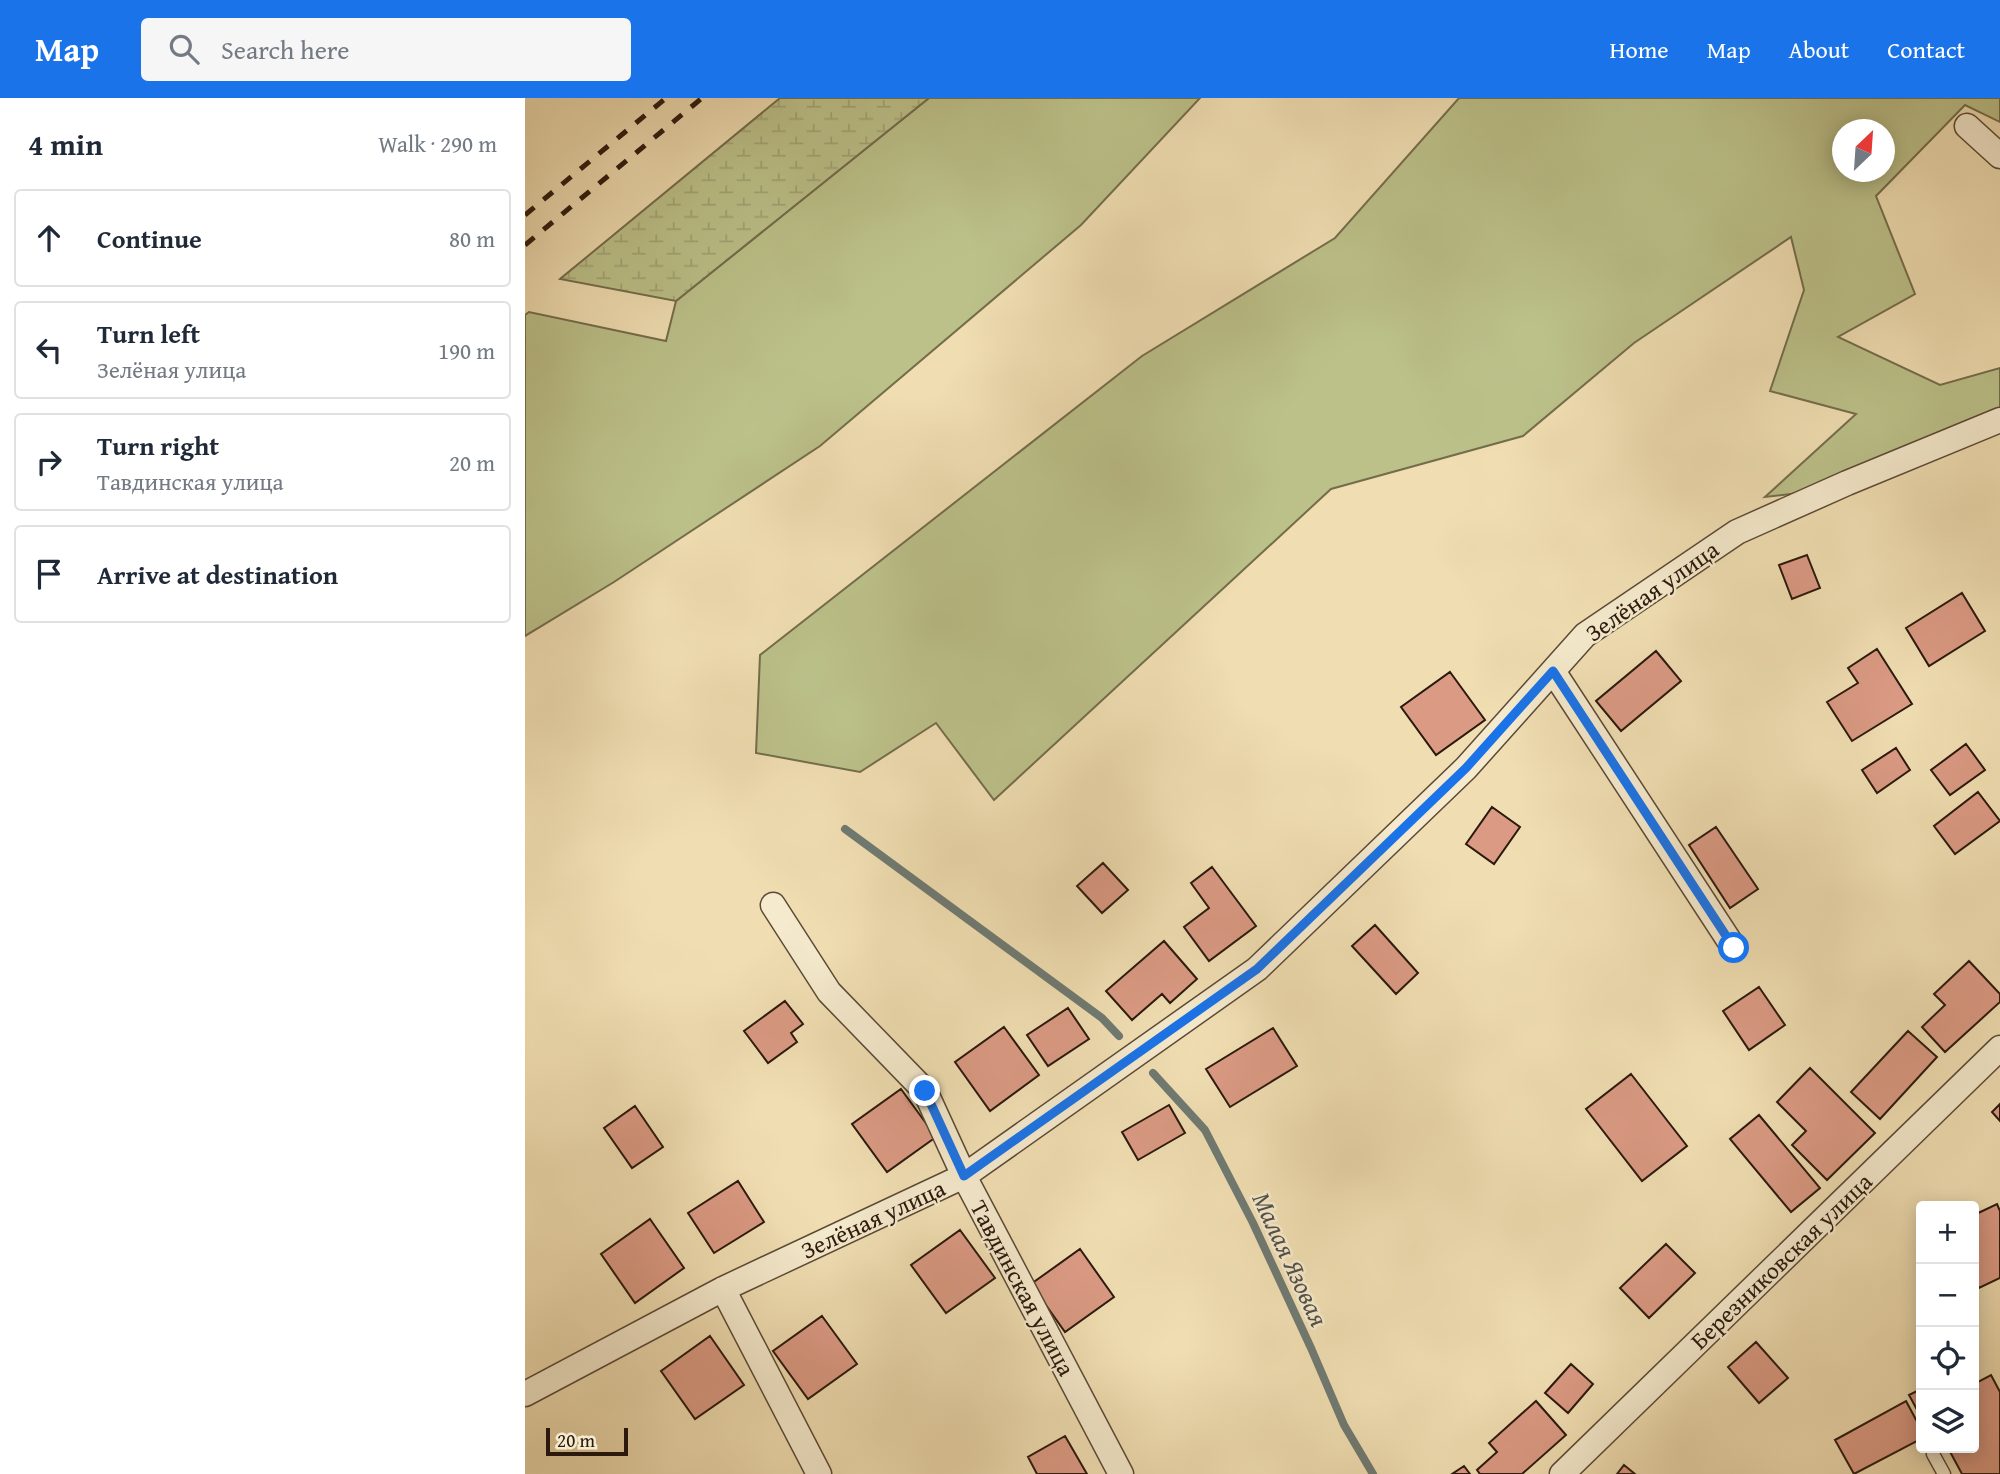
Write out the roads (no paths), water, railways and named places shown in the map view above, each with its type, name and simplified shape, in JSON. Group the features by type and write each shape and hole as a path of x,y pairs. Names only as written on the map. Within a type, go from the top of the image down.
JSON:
{"street":[{"path":"1967,126 2000,156"},
{"name":"Зелёная улица","path":"525,1394 723,1289 964,1176 1257,969 1466,768 1585,635 1737,532 2000,420"},
{"path":"1553,671 1734,948"},
{"name":"Тавдинская улица","path":"773,905 829,992 925,1091 964,1176 1121,1474"},
{"name":"Березниковская улица","path":"1562,1474 2000,1048"},
{"path":"723,1289 819,1474"}],"lane":[{"path":"1933,1454 1944,1474"}],"waterway":[{"path":"845,829 1102,1018 1119,1036"},
{"name":"Малая Язовая","path":"1153,1073 1205,1130 1253,1223 1344,1425 1373,1474"}],"railway":[{"path":"525,215 666,98"},
{"path":"525,245 702,98"}]}
